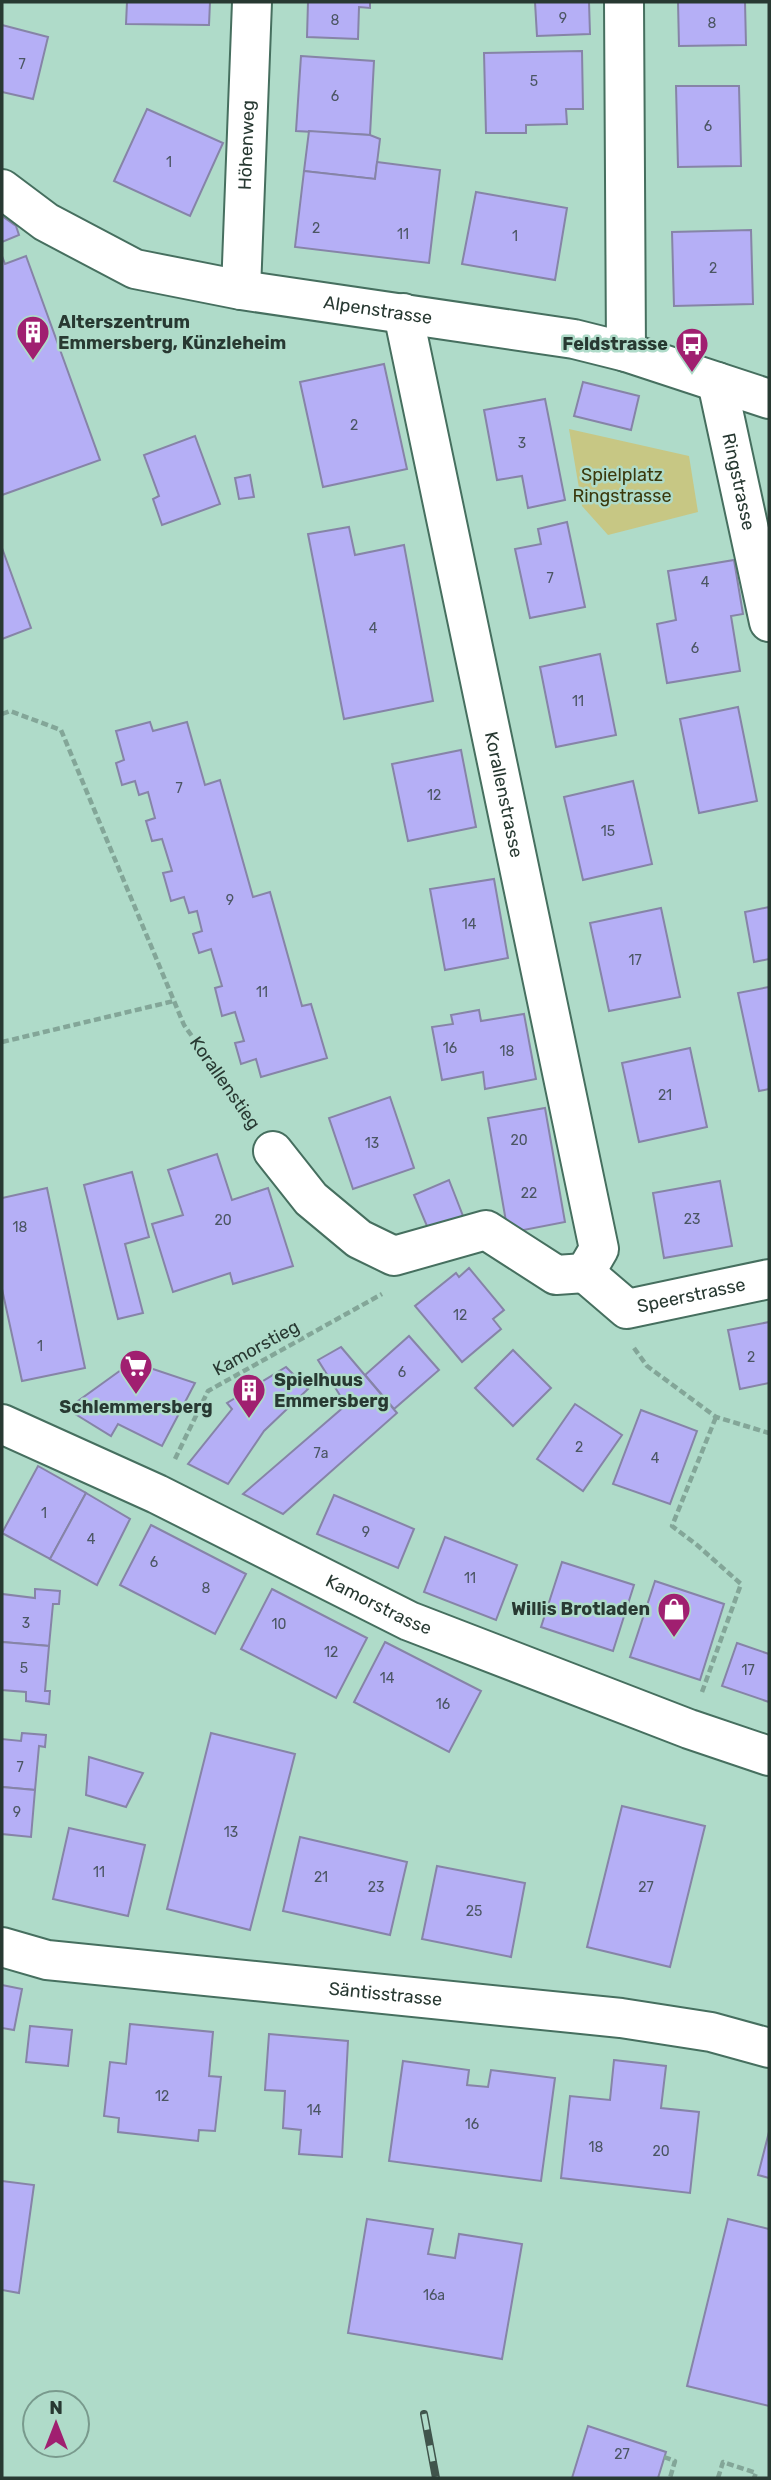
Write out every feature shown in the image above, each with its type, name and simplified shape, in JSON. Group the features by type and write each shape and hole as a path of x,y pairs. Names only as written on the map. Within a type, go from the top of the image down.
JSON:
{"street":[{"name":"Höhenweg","path":"241,289 252,2"},
{"path":"624,2 626,352"},
{"name":"Alpenstrasse","path":"2,189 46,222 135,269 241,289 574,339 626,352 769,399"},
{"name":"Korallenstrasse","path":"403,313 599,1249 585,1273"},
{"name":"Ringstrasse","path":"718,382 769,622"},
{"path":"273,1151 311,1199 359,1239 394,1256 486,1230 556,1275 585,1273"},
{"name":"Speerstrasse","path":"585,1273 627,1309 769,1279"},
{"name":"Kamorstrasse","path":"2,1424 157,1494 409,1621 689,1729 769,1756"},
{"name":"Säntisstrasse","path":"2,1947 47,1960 621,2018 710,2032 769,2048"}],"path":[{"name":"Korallenstieg","path":"2,714 10,712 61,730 184,1025 273,1151"},
{"path":"2,1042 174,1001"},
{"name":"Kamorstieg","path":"157,1494 208,1391 386,1291 394,1256"},
{"path":"627,1309 623,1335 647,1366 716,1418 769,1433"},
{"path":"689,1729 741,1584 673,1526 716,1418"},
{"path":"664,2457 675,2461 670,2478"},
{"path":"718,2478 723,2462 755,2473 754,2478"}],"green space":[{"name":"Spielplatz Ringstrasse","path":"569,429 689,456 698,512 608,535 582,506"}],"building":[{"path":"127,2 210,2 209,25 126,24"},
{"path":"308,2 370,2 370,8 359,7 358,39 307,37"},
{"path":"535,2 589,2 590,34 537,36"},
{"path":"678,2 745,2 746,45 679,46"},
{"path":"2,25 48,37 33,99 2,92"},
{"path":"582,51 583,109 566,109 567,124 526,125 526,133 486,133 484,53"},
{"path":"301,56 374,61 370,135 296,131"},
{"path":"676,86 739,86 741,166 678,167"},
{"path":"147,109 223,143 190,216 114,181"},
{"path":"309,131 370,135 380,139 375,179 304,171"},
{"path":"377,162 440,170 429,263 295,247 304,171 375,179"},
{"path":"476,192 567,208 555,280 462,264"},
{"path":"2,216 16,226 19,235 2,242"},
{"path":"751,230 753,304 674,306 672,232"},
{"name":"Alterszentrum Emmersberg, Künzleheim","path":"2,256 5,264 26,256 100,460 2,495"},
{"path":"384,364 407,469 323,487 300,382"},
{"path":"583,382 639,396 631,430 574,416"},
{"path":"545,399 565,500 528,508 522,476 497,480 484,410"},
{"path":"195,436 220,504 162,525 153,499 159,496 144,455"},
{"path":"250,475 254,497 239,499 235,478"},
{"path":"567,522 585,607 530,618 515,549 541,544 538,529"},
{"path":"349,527 355,555 404,545 433,701 344,719 308,534"},
{"path":"2,548 31,628 2,639"},
{"path":"734,560 743,614 731,616 740,671 667,683 657,624 676,620 668,571"},
{"path":"600,654 616,735 556,747 540,667"},
{"path":"738,707 757,801 699,813 680,719"},
{"path":"150,722 153,731 187,722 205,785 220,780 253,897 270,892 302,1006 311,1004 327,1058 261,1077 256,1059 241,1064 235,1043 244,1041 235,1012 222,1016 215,988 222,986 211,949 199,953 193,934 202,931 197,911 189,913 184,897 171,901 163,873 172,871 162,839 152,841 146,821 155,818 148,792 139,795 135,781 122,785 116,763 124,760 116,731"},
{"path":"461,750 476,827 408,841 392,764"},
{"path":"633,781 652,864 583,880 564,797"},
{"path":"494,879 508,958 445,970 430,889"},
{"path":"769,907 769,959 754,962 745,912"},
{"path":"661,908 680,997 609,1011 590,923"},
{"path":"769,987 769,1089 759,1091 738,993"},
{"path":"479,1010 481,1021 524,1014 536,1079 485,1089 483,1072 442,1080 432,1027 453,1024 451,1015"},
{"path":"690,1048 707,1127 639,1142 622,1063"},
{"path":"390,1097 414,1168 353,1189 329,1118"},
{"path":"545,1108 565,1222 508,1233 488,1118"},
{"path":"217,1154 232,1200 268,1188 293,1266 233,1284 230,1273 173,1292 152,1224 183,1215 168,1170"},
{"path":"132,1172 149,1237 125,1244 143,1313 118,1319 84,1185"},
{"path":"449,1180 463,1216 429,1231 414,1195"},
{"path":"720,1181 732,1246 664,1258 653,1193"},
{"path":"47,1188 85,1368 22,1381 2,1289 2,1198"},
{"path":"469,1268 504,1310 493,1319 501,1329 462,1362 415,1306 456,1273 459,1277"},
{"path":"769,1322 769,1383 740,1389 728,1330"},
{"path":"409,1336 439,1370 394,1409 365,1375"},
{"path":"341,1347 397,1413 283,1514 243,1494 346,1405 318,1360"},
{"path":"513,1350 551,1388 513,1426 475,1388"},
{"name":"Schlemmersberg","path":"132,1362 195,1383 162,1446 118,1424 111,1436 67,1409"},
{"name":"Spielhuus Emmersberg","path":"286,1367 308,1389 264,1431 228,1484 188,1464 232,1409 227,1403"},
{"path":"575,1404 622,1435 583,1491 537,1459"},
{"path":"641,1410 697,1431 670,1504 613,1484"},
{"path":"38,1466 86,1493 50,1559 2,1533"},
{"path":"86,1493 130,1519 97,1585 50,1559"},
{"path":"334,1495 414,1529 398,1568 317,1534"},
{"path":"151,1525 246,1574 215,1634 120,1585"},
{"path":"445,1537 517,1565 496,1620 424,1592"},
{"path":"562,1562 634,1585 613,1651 541,1627"},
{"path":"655,1581 724,1604 700,1680 630,1657"},
{"path":"35,1589 60,1591 59,1604 53,1604 49,1646 2,1642 2,1594 35,1598"},
{"path":"272,1589 367,1638 336,1698 241,1649"},
{"path":"2,1642 49,1646 45,1691 50,1691 49,1704 26,1701 26,1692 2,1690"},
{"path":"385,1642 481,1691 449,1752 354,1702"},
{"path":"737,1643 769,1654 769,1702 722,1686"},
{"path":"22,1733 46,1735 45,1747 39,1746 35,1790 2,1787 2,1739 21,1741"},
{"path":"211,1733 295,1754 250,1930 167,1909"},
{"path":"89,1757 143,1773 126,1807 86,1795"},
{"path":"2,1787 35,1790 31,1837 2,1834"},
{"path":"622,1806 705,1826 670,1967 587,1947"},
{"path":"69,1828 145,1845 128,1916 53,1899"},
{"path":"300,1837 407,1862 390,1935 283,1911"},
{"path":"437,1866 525,1883 511,1957 422,1939"},
{"path":"2,1985 22,1989 14,2030 2,2028"},
{"path":"130,2024 213,2032 209,2076 221,2077 215,2131 199,2130 198,2141 118,2132 119,2118 104,2116 110,2062 126,2064"},
{"path":"30,2026 72,2030 68,2066 26,2062"},
{"path":"269,2034 348,2041 342,2157 299,2154 301,2130 283,2128 285,2091 265,2090"},
{"path":"614,2060 666,2066 661,2108 699,2112 690,2193 561,2178 570,2096 610,2100"},
{"path":"403,2061 469,2070 467,2085 488,2087 491,2070 555,2078 541,2181 389,2161"},
{"path":"769,2132 769,2178 758,2175"},
{"path":"2,2181 34,2185 19,2293 2,2290"},
{"path":"367,2219 433,2229 428,2254 455,2258 459,2234 522,2244 502,2359 348,2333"},
{"path":"728,2219 769,2229 769,2406 687,2386"},
{"path":"588,2426 666,2452 658,2478 572,2478"}],"railway":[{"path":"424,2414 436,2478"}],"place":[{"name":"Alterszentrum Emmersberg, Künzleheim","path":"33,362"},
{"name":"Feldstrasse","path":"692,374"},
{"name":"Schlemmersberg","path":"136,1396"},
{"name":"Spielhuus Emmersberg","path":"249,1420"},
{"name":"Willis Brotladen","path":"674,1639"}]}
